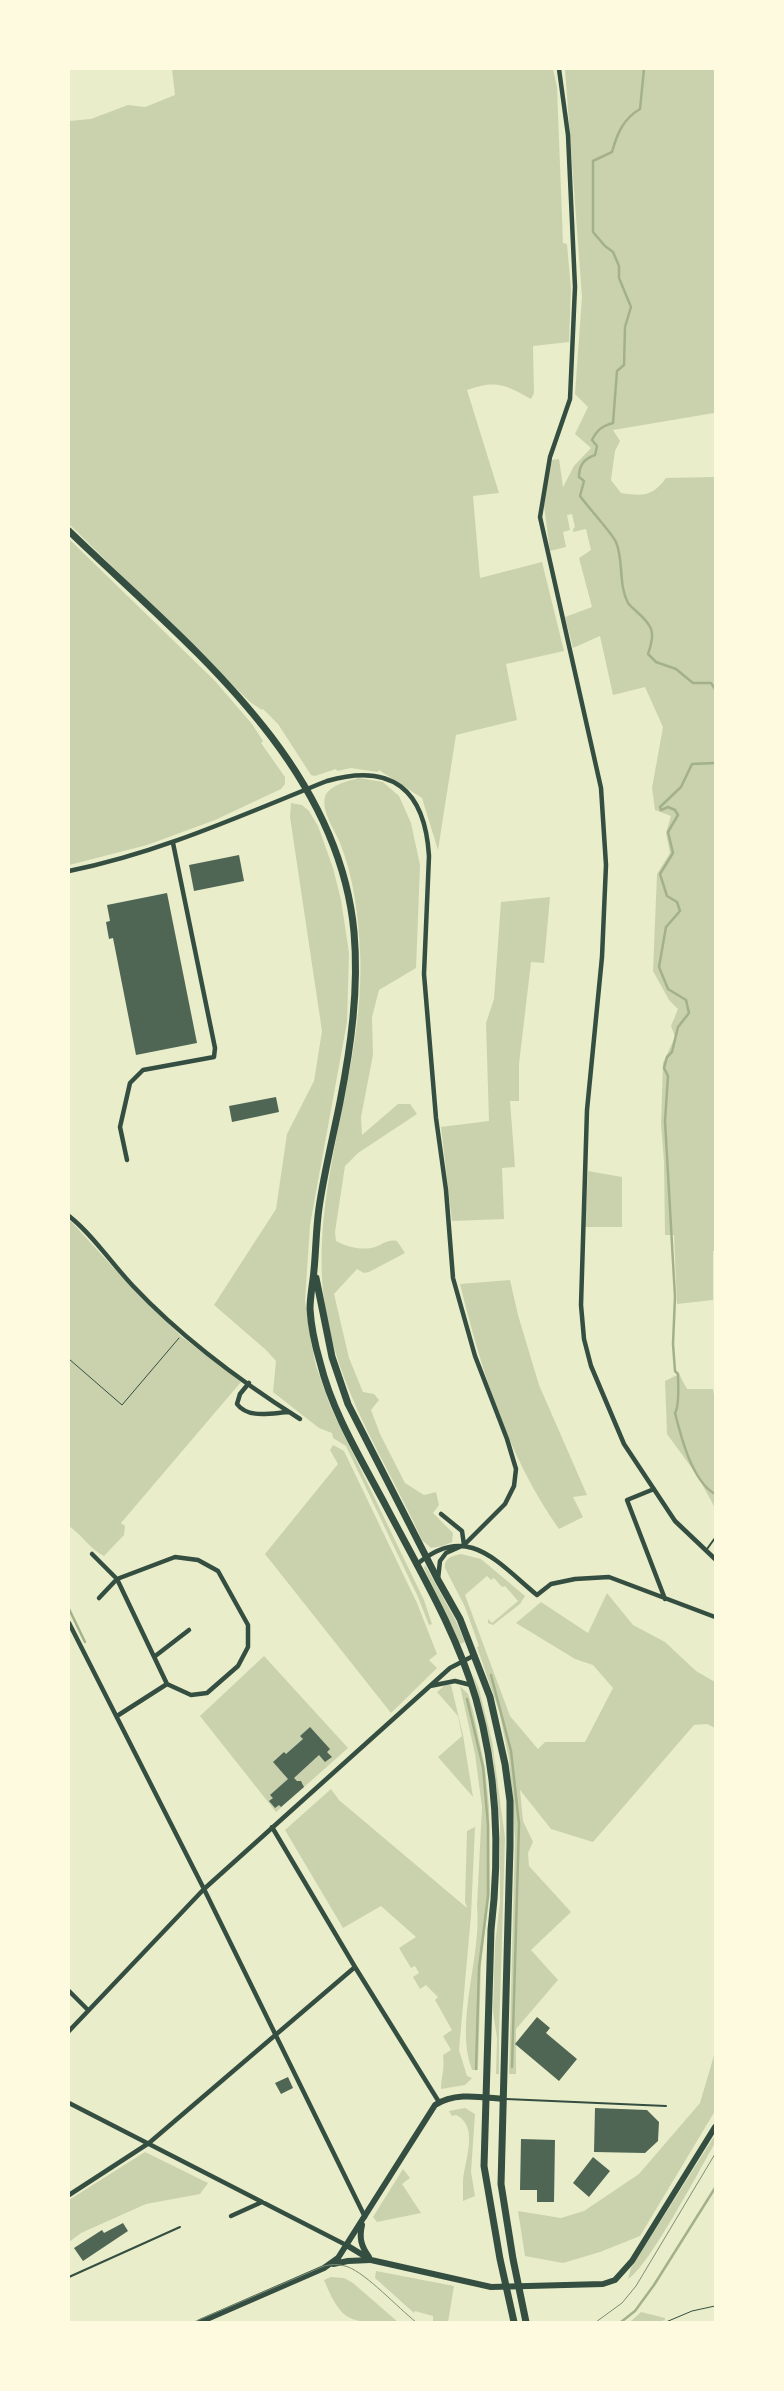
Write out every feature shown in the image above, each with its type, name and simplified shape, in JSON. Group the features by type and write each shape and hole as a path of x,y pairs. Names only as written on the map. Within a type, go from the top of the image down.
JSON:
{"main road":[{"path":"69,531 232,691 260,721 307,789 328,829 346,886 354,935 356,989 345,1074 319,1207 310,1311 316,1348 327,1386 349,1436 416,1565 462,1661 471,1685 488,1756 494,1801 495,1897 491,1930 484,2166 490,2207 514,2322"},
{"path":"314,1273 332,1357 348,1404 460,1619 475,1655 494,1712 510,1800 501,2184 504,2209 526,2322"},
{"path":"331,2264 348,2246 431,2111 439,2102 458,2096 503,2099"},
{"path":"200,2322 331,2264 348,2261 371,2260 491,2287 589,2286 615,2280 632,2261 715,2127"},
{"path":"365,2216 360,2235 362,2248 371,2260"},
{"path":"348,2246 371,2260"}],"street":[{"path":"559,69 565,94 568,134 575,287 570,399 550,457 540,517 601,788 606,864 602,957 587,1110 580,1304 584,1339 591,1366 624,1444 675,1521 715,1559"},
{"path":"69,871 98,865 173,843 307,789 351,774 383,776 396,783 413,801 421,816 428,837 424,974 436,1118 446,1190 453,1278 474,1356 507,1438 516,1469 514,1486 505,1504 464,1545 446,1553 440,1561 438,1580"},
{"path":"127,1160 120,1127 130,1083 143,1070 214,1057 215,1048 173,843"},
{"path":"69,1216 86,1231 132,1285 182,1334 300,1419"},
{"path":"249,1383 240,1394 237,1404 242,1412 250,1414 289,1412"},
{"path":"654,1489 627,1500 665,1599"},
{"path":"441,1514 462,1531 464,1545"},
{"path":"420,1544 427,1550 434,1552"},
{"path":"416,1565 434,1552 450,1546 464,1545 484,1552 537,1595 551,1584 609,1577 715,1617"},
{"path":"92,1554 117,1580 167,1684 191,1695 206,1693 238,1666 248,1648 248,1625 218,1571 198,1560 175,1557 117,1580 99,1598"},
{"path":"69,1623 118,1716 365,2216"},
{"path":"154,1658 189,1630"},
{"path":"69,2030 204,1889 429,1686 462,1661 475,1655"},
{"path":"429,1686 455,1680 471,1685"},
{"path":"118,1716 167,1684"},
{"path":"272,1827 355,1967 439,2102"},
{"path":"69,2195 148,2143 355,1967"},
{"path":"69,1991 88,2010"},
{"path":"69,2103 348,2246"},
{"path":"231,2216 262,2202"}],"lane":[{"path":"705,1551 715,1538"},
{"path":"503,2099 666,2106"},
{"path":"69,2277 180,2227"}],"path":[{"path":"69,1359 122,1405 182,1334"},
{"path":"666,2322 692,2311 715,2306"}],"green space":[{"path":"172,69 553,69 557,87 563,243 567,244 571,289 569,342 533,346 534,393 531,399 507,387 493,384 467,390 499,493 473,496 480,578 542,562 564,651 506,664 517,720 456,735 438,850 422,798 379,770 378,772 351,768 337,771 336,769 315,776 311,775 278,724 263,709 250,702 69,524 69,121 91,119 128,105 145,107 175,95"},
{"path":"565,69 715,69 715,410 714,413 613,430 620,441 615,451 611,480 621,493 641,495 656,489 666,478 715,477 715,1251 713,1251 713,1300 677,1304 674,1235 665,1235 664,1162 661,1124 663,1063 675,1037 671,1026 678,1009 669,1000 653,971 657,874 670,853 666,833 671,816 655,810 652,788 663,727 645,687 613,695 600,636 573,648 565,617 592,607 579,558 591,550 586,529 573,532 575,527 572,514 567,515 570,530 563,532 566,547 550,551 544,506 552,460 559,459 563,487 574,466 591,448 575,434 588,407 575,394 582,297"},
{"path":"69,539 215,681 252,724 263,741 261,743 285,777 285,784 281,789 215,820 147,845 69,865"},
{"path":"359,778 383,782 399,796 411,823 420,865 416,968 379,990 372,1017 373,1055 361,1117 362,1135 398,1104 410,1104 417,1114 358,1153 345,1166 335,1232 336,1241 350,1247 370,1248 388,1241 397,1241 405,1253 369,1272 364,1273 357,1269 334,1294 349,1358 363,1392 374,1394 379,1400 371,1410 380,1434 405,1483 424,1495 436,1492 439,1505 433,1513 453,1533 452,1542 431,1548 422,1540 350,1393 330,1332 324,1299 322,1255 325,1211 355,1039 360,995 360,951 356,910 349,870 324,802 330,789"},
{"path":"291,803 302,805 309,811 318,826 333,868 341,900 349,953 347,1022 310,1225 305,1301 310,1336 316,1366 331,1408 424,1600 432,1624 429,1625 418,1597 346,1446 333,1438 332,1433 319,1428 273,1392 276,1361 214,1305 276,1209 287,1134 314,1081 322,1031 290,817"},
{"path":"550,897 544,963 531,962 519,1064 519,1101 510,1101 515,1167 502,1168 504,1219 452,1221 441,1127 489,1121 486,1023 494,999 501,902"},
{"path":"588,1171 622,1177 622,1227 585,1227"},
{"path":"69,1219 130,1286 182,1337 241,1382 121,1523 125,1526 124,1535 104,1556 69,1526"},
{"path":"510,1280 518,1315 539,1385 587,1495 573,1497 583,1517 559,1529 525,1472 498,1411 477,1348 460,1284"},
{"path":"679,1374 687,1389 713,1389 715,1400 715,1508 697,1475 667,1434 665,1381"},
{"path":"333,1445 344,1451 417,1603 437,1654 429,1660 437,1668 391,1713 265,1554 338,1464 330,1450"},
{"path":"461,1554 481,1559 525,1596 520,1604 493,1625 488,1623 488,1619 492,1623 518,1601 505,1586 502,1587 494,1578 491,1580 487,1576 465,1595 510,1716 538,1749 545,1742 585,1742 613,1688 593,1665 575,1659 516,1623 541,1602 588,1633 607,1593 633,1625 665,1642 696,1671 715,1682 715,1728 707,1724 694,1725 593,1842 551,1829 520,1790 523,1821 533,1842 528,1853 529,1866 571,1912 531,1950 558,1980 516,2029 516,2074 509,2074 515,1838 509,1759 499,1711 477,1647 479,1646 465,1607 445,1568 448,1559"},
{"path":"425,1565 455,1619 465,1642 460,1644 424,1568"},
{"path":"264,1656 348,1748 276,1812 200,1716"},
{"path":"473,1674 479,1689 492,1741 505,1838 499,2074 496,2074 497,2038 493,2012 495,1945 500,1902 500,1823 493,1756"},
{"path":"445,1685 451,1685 463,1735 473,1797 438,1757 462,1736 458,1716 437,1692"},
{"path":"460,1686 468,1694 473,1711 485,1768 489,1807 490,1891 481,1963 478,2070 472,2070 467,2052 466,2032 476,1946 482,1807 475,1754"},
{"path":"331,1789 339,1800 467,1908 465,1901 467,1831 475,1827 471,1915 459,2050 467,2076 472,2078 465,2085 441,2089 444,2065 443,2055 451,2050 443,2036 452,2030 435,2000 438,1997 426,1985 420,1989 413,1977 419,1973 415,1966 411,1968 399,1948 416,1937 381,1906 343,1928 285,1830"},
{"path":"715,2052 715,2111 640,2236 600,2252 563,2263 525,2256 518,2211 561,2218 584,2211 639,2174 700,2103"},
{"path":"465,2108 475,2114 471,2172 475,2196 463,2201 463,2181 469,2136 463,2120 456,2115 452,2116 449,2111"},
{"path":"715,2135 715,2143 673,2217 648,2257 628,2279 631,2268"},
{"path":"145,2152 208,2183 200,2194 146,2204 81,2233 69,2242 69,2200"},
{"path":"403,2169 410,2178 402,2184 421,2213 377,2222 373,2217"},
{"path":"376,2271 454,2286 448,2322 433,2322 433,2316 415,2311 414,2313 375,2278"},
{"path":"331,2277 344,2278 353,2283 398,2322 359,2321 343,2314 324,2280"},
{"path":"641,2312 665,2318 665,2320 659,2322 630,2322"}],"building":[{"path":"239,855 244,881 194,891 189,865"},
{"path":"167,893 197,1043 136,1055 113,938 109,939 106,922 110,921 107,905"},
{"path":"276,1097 279,1112 232,1122 229,1106"},
{"path":"310,1727 330,1749 327,1752 332,1757 325,1762 319,1755 294,1778 297,1781 301,1781 304,1787 281,1807 279,1805 275,1808 269,1801 273,1798 270,1795 288,1779 273,1762 284,1752 286,1754 303,1739 300,1736"},
{"path":"537,2017 550,2028 546,2033 577,2059 559,2081 515,2044"},
{"path":"288,2077 293,2088 281,2094 275,2083"},
{"path":"595,2108 647,2110 659,2122 658,2141 645,2153 594,2152"},
{"path":"521,2139 555,2140 554,2202 537,2202 537,2190 520,2190"},
{"path":"593,2157 610,2171 589,2197 573,2183"},
{"path":"123,2223 128,2231 83,2261 74,2248 102,2230 104,2233"}],"waterway":[{"path":"644,69 640,109 625,122 612,152 593,161 593,232 613,252 619,266 619,278 631,307 625,327 624,365 617,371 613,423 600,429 592,440 597,446 595,455 588,458 581,466 579,477 584,481 580,496 616,542 625,596 629,604 646,621 651,630 652,640 648,654 656,662 676,669 693,683 711,683 715,689"},
{"path":"715,763 692,764 681,787 660,807 661,810 668,807 675,810 678,815 668,832 673,853 660,874 667,896 677,902 680,911 666,927 659,967 668,989 686,1000 689,1013 678,1027 672,1052 667,1057 664,1068 668,1076 665,1121 675,1297 673,1344 675,1371 678,1374 678,1400 675,1413 684,1446 694,1469 707,1488 715,1494"},
{"path":"69,1609 85,1642"},
{"path":"491,1675 511,1751 519,1824 512,2067"},
{"path":"467,1699 483,1767 488,1825 488,1896 479,1968 476,2069"},
{"path":"621,2322 635,2311 654,2285 715,2188"}],"tram line":[{"path":"596,2322 622,2303 636,2286 715,2154"},
{"path":"194,2322 330,2265 342,2265 356,2271 416,2322"}]}
